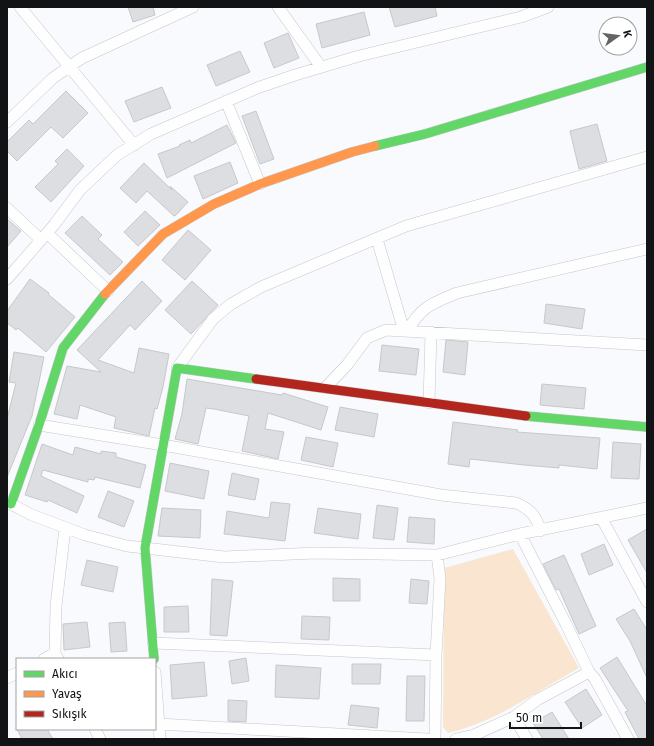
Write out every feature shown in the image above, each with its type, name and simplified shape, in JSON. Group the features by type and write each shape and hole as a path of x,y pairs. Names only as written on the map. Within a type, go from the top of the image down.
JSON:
{"street":[{"path":"20,7 134,145"},
{"path":"7,122 53,78 69,66 120,39 193,7"},
{"path":"278,7 320,67"},
{"path":"7,279 44,236 80,190 117,155 151,134 257,88 320,67 359,56 521,17 548,7"},
{"path":"647,67 425,134 352,152 260,184 214,204 163,234 108,291 63,348 39,425 9,503 32,515 65,528 113,542 145,548 224,557 316,553 437,555 520,534 602,519 647,508"},
{"path":"226,101 260,184"},
{"path":"154,658 145,548 177,368 213,319 241,298 261,287 406,226 647,157"},
{"path":"7,208 44,236 108,291"},
{"path":"377,238 406,331"},
{"path":"406,331 420,312 428,305 457,293 647,248"},
{"path":"325,388 347,365 367,338 386,330 647,345"},
{"path":"429,403 431,332"},
{"path":"177,368 509,415 647,427"},
{"path":"39,425 164,445 441,495 516,503 526,507 534,514 540,531"},
{"path":"602,519 647,602"},
{"path":"57,656 56,606 65,528"},
{"path":"520,534 589,672 595,679 628,739"},
{"path":"435,739 436,655 440,578 437,555"},
{"path":"153,643 436,655"},
{"path":"456,739 474,735 514,716 537,700 589,672"},
{"path":"7,678 16,674"},
{"path":"156,685 160,739"},
{"path":"514,716 527,739"},
{"path":"159,724 427,739"},
{"path":"96,730 100,739"}],"shaded area":[{"path":"513,549 579,668 499,714 465,728 448,733 443,727 444,568"}],"building":[{"path":"128,7 153,7 155,15 133,22"},
{"path":"389,7 435,7 437,16 395,27"},
{"path":"364,12 370,35 322,48 316,24"},
{"path":"288,33 299,58 274,68 264,43"},
{"path":"240,51 250,72 216,86 207,65"},
{"path":"162,87 171,108 134,122 125,101"},
{"path":"66,91 88,113 63,138 51,127 17,161 7,151 7,142 29,120 33,124"},
{"path":"256,111 274,159 260,164 242,116"},
{"path":"597,124 607,161 579,169 570,131"},
{"path":"227,125 236,143 167,178 158,154 180,146 179,145 190,140 191,143"},
{"path":"67,149 84,166 51,202 35,187 58,164 55,161"},
{"path":"230,162 238,183 203,199 194,176"},
{"path":"144,163 172,190 170,186 188,202 176,215 174,216 147,191 136,203 120,188"},
{"path":"145,211 160,225 138,246 124,232"},
{"path":"82,216 102,235 98,239 123,262 110,275 65,233"},
{"path":"7,219 21,231 7,247"},
{"path":"188,230 211,250 185,280 162,260"},
{"path":"30,279 49,293 48,294 75,317 46,352 18,328 16,330 7,323 7,311"},
{"path":"142,281 162,301 135,330 130,325 98,360 134,373 139,348 169,354 163,387 157,409 155,408 149,436 114,428 116,417 80,405 77,419 54,414 67,366 101,372 77,350"},
{"path":"192,281 218,305 191,334 165,310"},
{"path":"546,304 585,309 582,329 544,323"},
{"path":"446,340 468,342 465,375 443,372"},
{"path":"382,345 419,349 416,375 379,371"},
{"path":"14,352 44,357 32,416 7,477 7,419 16,383 9,382"},
{"path":"187,379 282,395 283,393 328,407 321,430 268,413 265,429 284,432 278,459 242,451 249,416 214,409 206,408 198,444 175,439 182,414"},
{"path":"542,384 586,388 584,409 540,405"},
{"path":"340,407 378,414 374,437 335,430"},
{"path":"453,422 518,430 517,432 600,438 597,469 559,465 559,468 470,459 469,467 448,464"},
{"path":"306,437 338,443 333,467 301,460"},
{"path":"613,442 641,444 639,479 611,478"},
{"path":"42,444 73,455 75,447 101,454 101,451 116,453 116,457 146,465 140,488 95,477 94,480 88,479 88,482 43,470 41,476 84,496 77,513 48,500 47,502 25,495"},
{"path":"170,463 209,471 204,499 165,491"},
{"path":"232,473 259,479 255,500 228,495"},
{"path":"108,491 134,501 124,527 98,517"},
{"path":"271,502 290,504 285,541 224,534 227,511 269,518"},
{"path":"377,505 398,508 394,540 373,538"},
{"path":"162,508 201,510 200,538 158,536"},
{"path":"318,508 361,514 358,539 314,533"},
{"path":"409,517 435,519 434,544 407,542"},
{"path":"647,529 647,573 628,540"},
{"path":"604,544 613,565 589,575 581,554"},
{"path":"564,555 596,626 579,634 559,589 556,590 543,564"},
{"path":"87,560 118,567 113,592 81,585"},
{"path":"333,578 360,579 360,601 333,601"},
{"path":"212,579 233,581 227,636 210,635"},
{"path":"411,579 429,581 427,604 409,603"},
{"path":"188,606 189,632 164,632 164,607"},
{"path":"634,609 647,630 647,678 630,641 616,619"},
{"path":"302,616 330,617 329,640 301,639"},
{"path":"87,622 90,647 64,650 63,624"},
{"path":"125,622 127,651 111,652 109,623"},
{"path":"617,657 647,706 647,739 639,739 625,712 628,711 600,668"},
{"path":"246,658 249,681 232,684 229,661"},
{"path":"204,662 207,696 172,699 170,665"},
{"path":"352,664 381,664 380,684 352,684"},
{"path":"276,665 321,668 319,699 275,697"},
{"path":"407,676 425,676 424,721 406,721"},
{"path":"586,689 602,715 582,728 565,702"},
{"path":"228,700 247,701 246,722 228,721"},
{"path":"351,705 379,708 377,728 348,725"},
{"path":"552,712 569,739 543,739 533,723"},
{"path":"18,730 48,730 53,739 22,739"}],"traffic: fast":[{"path":"375,146 425,134 647,67"},
{"path":"11,504 39,425 63,348 105,294"},
{"path":"154,658 145,548 177,368 256,379"},
{"path":"526,416 647,427"}],"traffic: slow":[{"path":"105,294 163,234 214,204 260,184 352,152 375,146"}],"traffic: jam":[{"path":"256,379 526,416"}]}
